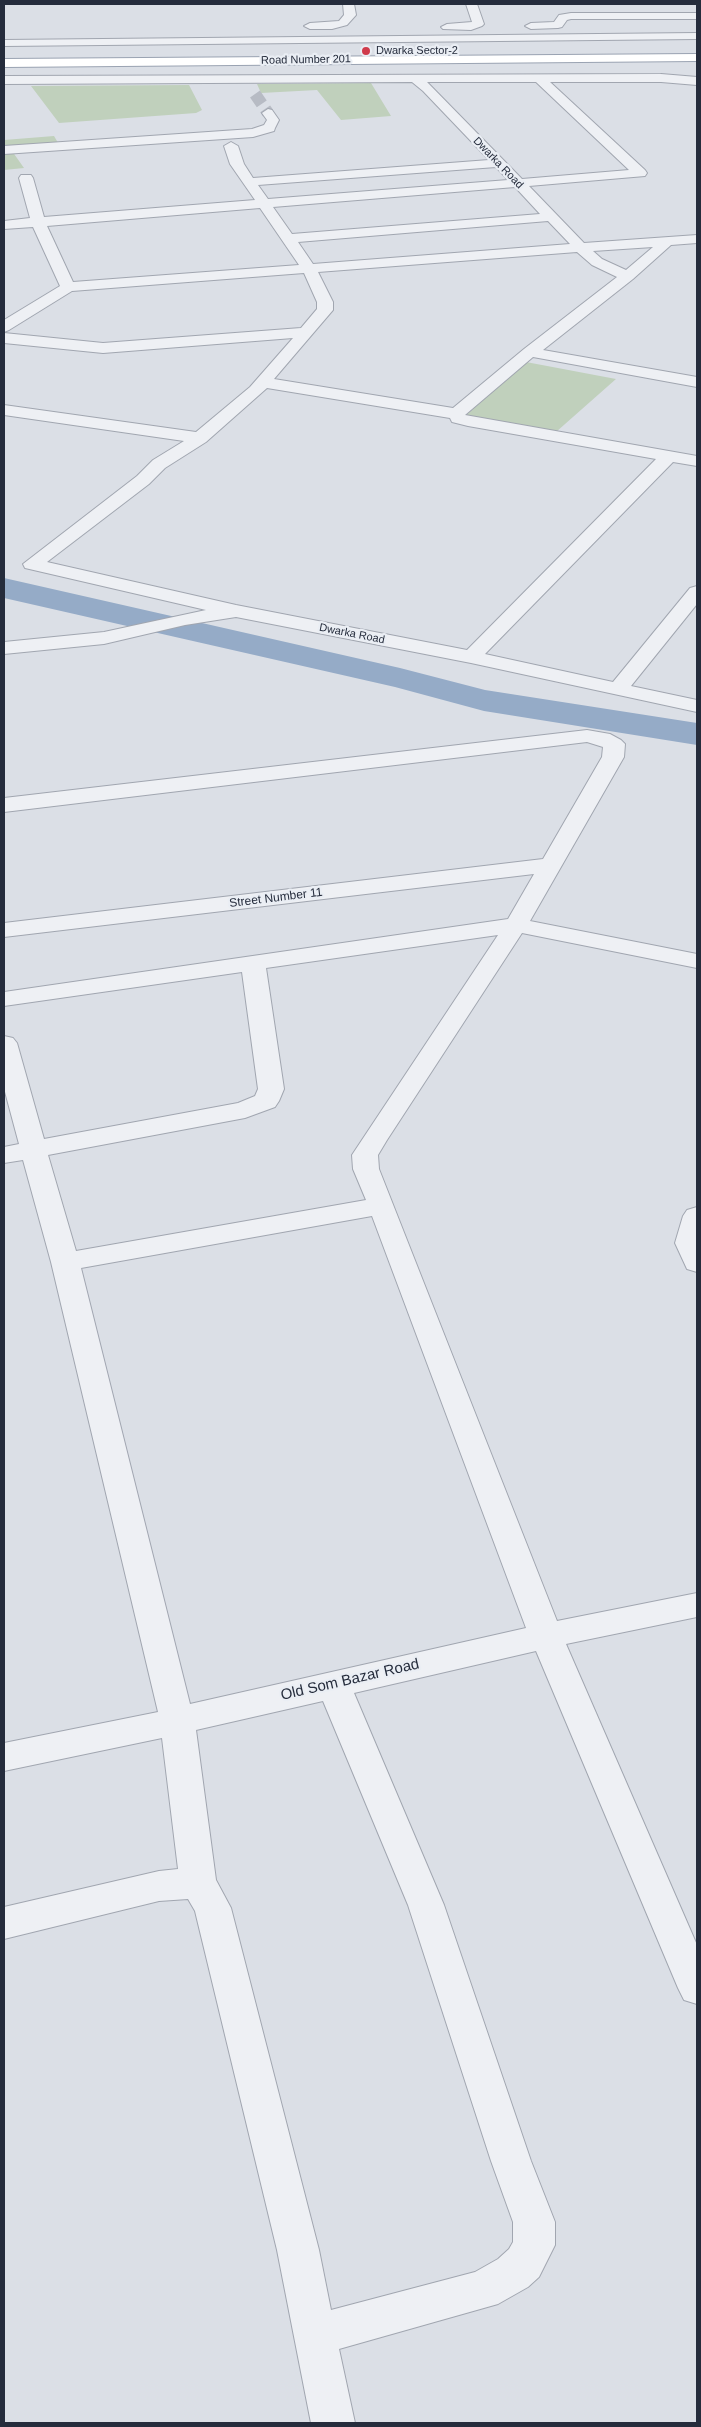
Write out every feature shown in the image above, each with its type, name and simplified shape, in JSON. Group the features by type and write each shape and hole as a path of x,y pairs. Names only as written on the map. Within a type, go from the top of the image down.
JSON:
{"main road":[{"name":"Road Number 201","path":"4,55 696,51"},
{"name":"Road Number 201","path":"4,63 609,57 696,51"},
{"path":"609,57 697,68"}],"street":[{"path":"302,26 332,26 343,23 350,14 348,4"},
{"path":"368,39 368,28 472,27 478,24 472,4"},
{"path":"483,4 488,15"},
{"path":"492,38 491,26 552,26 560,24 563,18 571,16 697,16"},
{"path":"332,26 335,40"},
{"path":"4,43 697,36"},
{"path":"236,61 244,79 255,94"},
{"name":"Dwarka Road","path":"414,78 427,88 516,183 582,249 597,262 628,276"},
{"path":"4,80 661,78 697,81"},
{"path":"4,225 640,173 540,79"},
{"path":"4,150 253,133 270,128 273,120 268,113"},
{"path":"230,146 237,164 287,240 309,269 326,307 263,382 200,438 159,464 143,480 32,564 236,612"},
{"path":"250,182 498,163"},
{"path":"26,178 38,222 68,287"},
{"path":"287,240 550,216"},
{"path":"4,327 68,287 697,239"},
{"path":"456,414 530,352 628,276 666,242"},
{"path":"4,338 103,348 306,332"},
{"path":"530,352 697,382"},
{"path":"263,382 456,414 458,418 468,421 697,461"},
{"path":"4,410 200,438"},
{"path":"471,657 669,456"},
{"path":"618,689 697,592"},
{"name":"Dwarka Road","path":"4,648 104,638 185,619 236,612 471,657 697,706"},
{"path":"4,805 587,736 603,738 614,744 613,757 516,925 365,1156 366,1169 382,1206 546,1636 697,1988"},
{"name":"Street Number 11","path":"4,930 549,865"},
{"path":"4,999 516,925 697,961"},
{"path":"4,1155 34,1151 245,1110 266,1101 271,1089 253,963"},
{"path":"4,1042 65,1262 177,1720 198,1883 213,1908 298,2250 333,2423"},
{"path":"65,1262 382,1206"},
{"path":"697,1216 689,1243 697,1263"},
{"name":"Old Som Bazar Road","path":"4,1757 116,1734 546,1636 697,1605"},
{"path":"314,2335 483,2290 513,2273 524,2263 534,2245 534,2222 511,2161 426,1905 333,1684"},
{"path":"4,1923 159,1886 198,1883"}],"green space":[{"path":"371,83 391,116 341,120 317,90 261,93 257,84"},
{"path":"189,85 202,110 196,113 59,123 31,86"},
{"path":"54,136 60,146 12,151 24,168 4,170 4,140"},
{"path":"526,362 616,379 556,432 465,416"}],"waterway":[{"path":"4,588 400,678 484,700 697,734"}],"tunnel":[{"path":"255,94 268,113"}],"place":[{"name":"Dwarka Sector-2","path":"366,51"}]}
